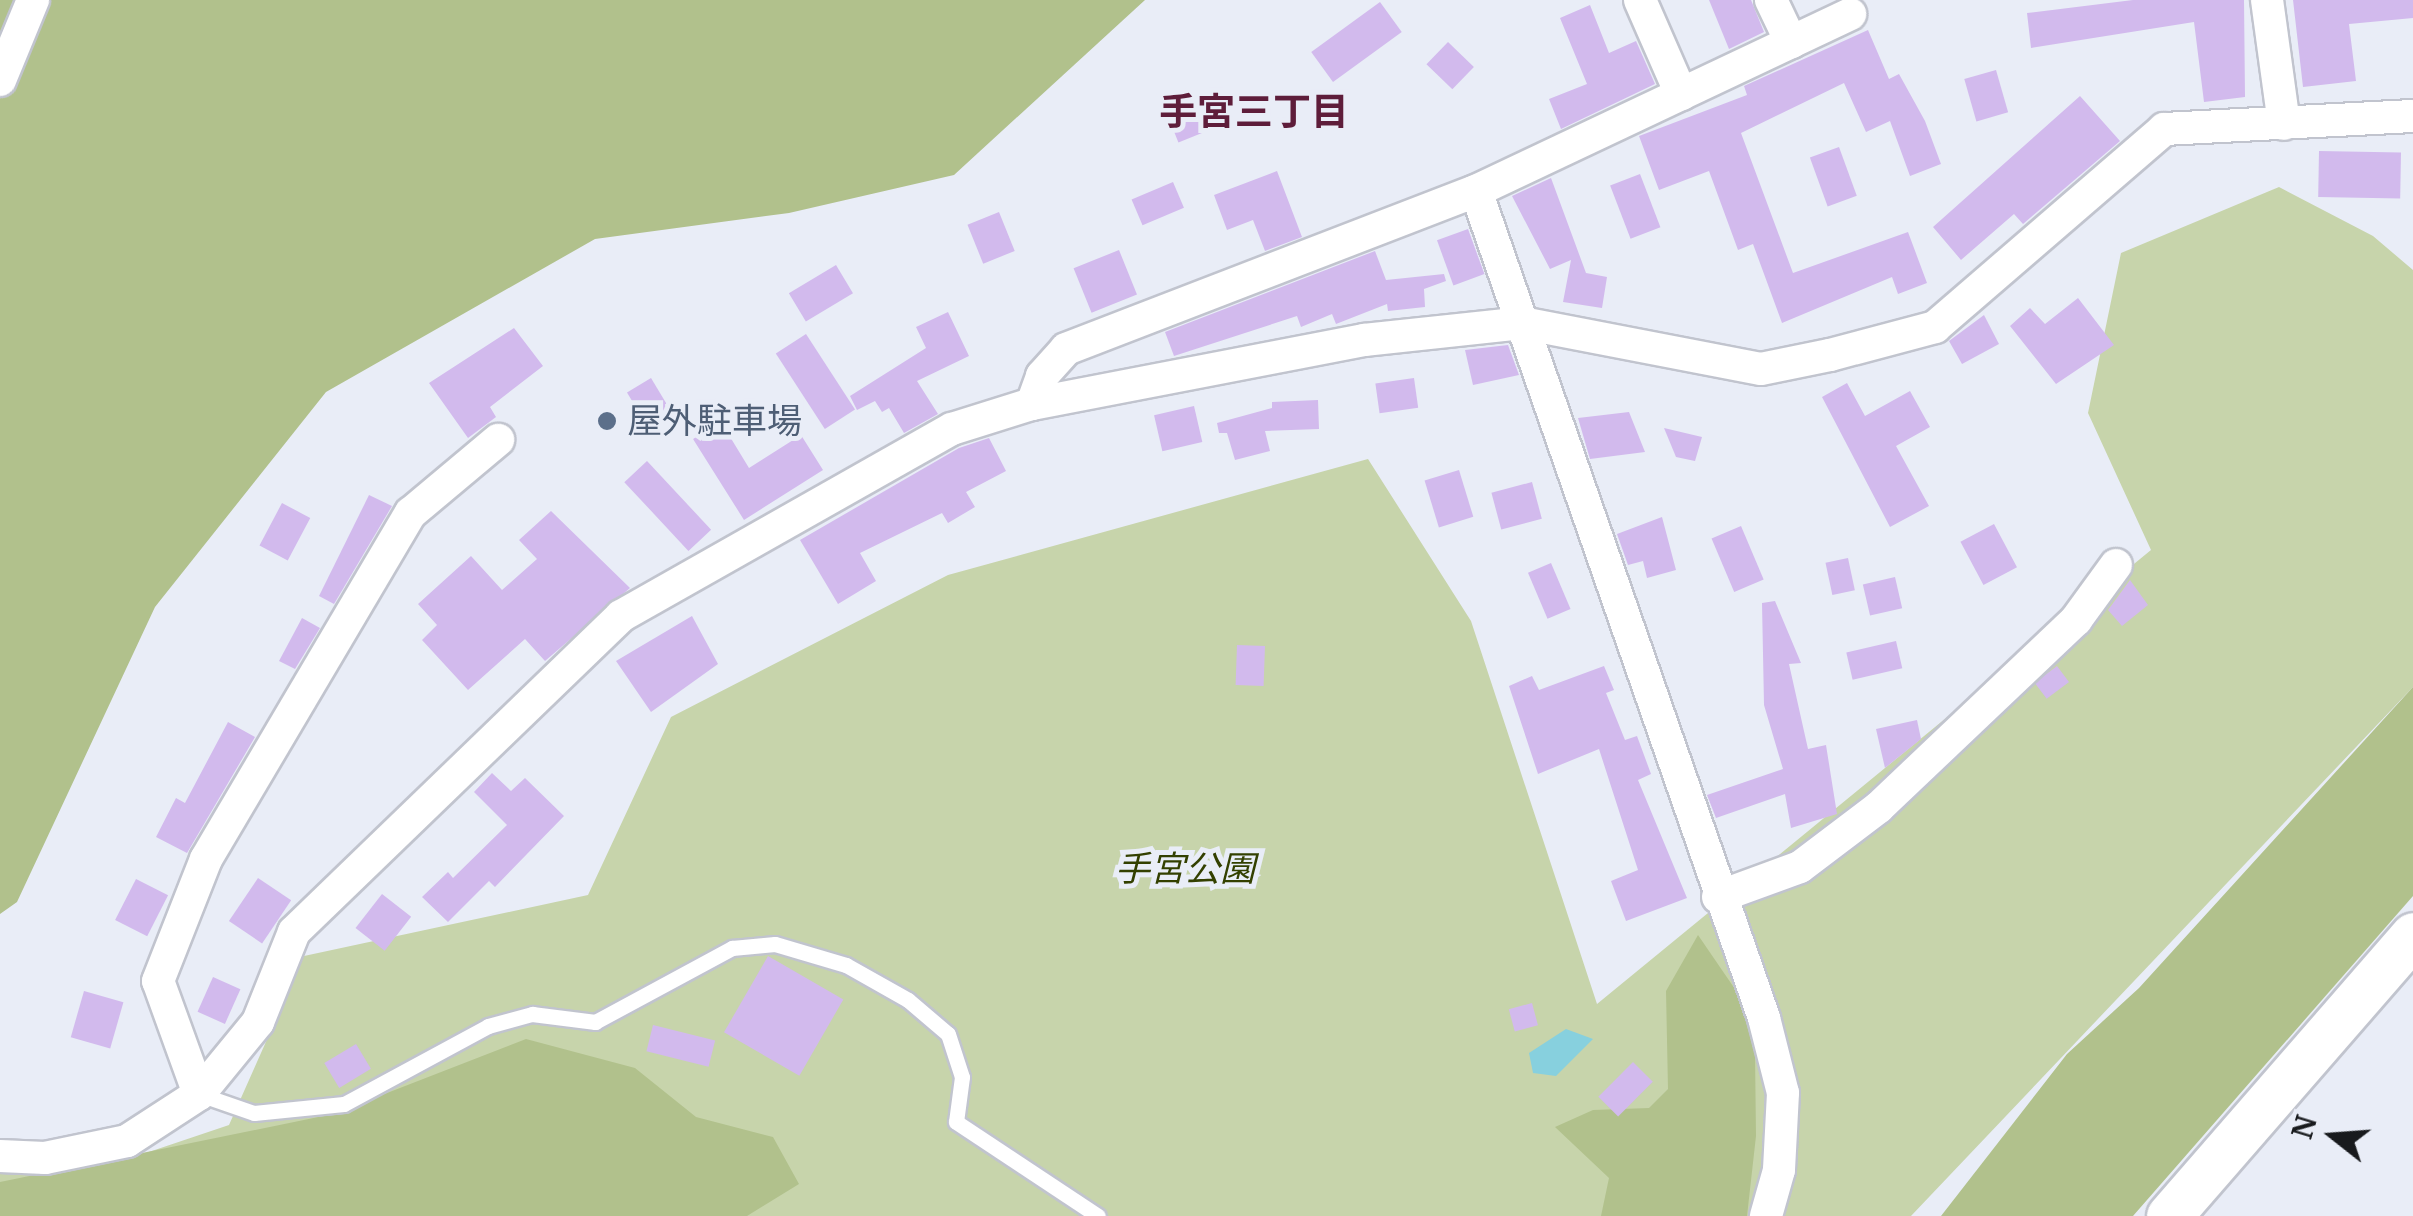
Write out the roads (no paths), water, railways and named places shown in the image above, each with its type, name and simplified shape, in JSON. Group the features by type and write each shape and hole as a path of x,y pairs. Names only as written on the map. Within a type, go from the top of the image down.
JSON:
{"main road":[{"path":"2169,1216 2413,934"}],"street":[{"path":"0,80 33,0"},
{"path":"1640,0 1681,94"},
{"path":"1771,0 1792,42"},
{"path":"2267,0 2284,124"},
{"path":"1032,404 1042,376 1066,349 1476,192 1850,14"},
{"path":"0,1156 45,1158 127,1142 199,1094 258,1022 294,932 622,616 952,429 1032,404 1364,340 1522,323 1761,369 1830,355 1935,327 2164,129 2413,116"},
{"path":"1476,192 1718,896 1764,1018 1783,1093 1779,1170 1766,1216"},
{"path":"199,1094 158,981 206,859 411,513 498,440"},
{"path":"1718,896 1800,866 1879,807 2076,620 2116,565"}],"lane":[{"path":"199,1094 254,1114 344,1104 488,1026 532,1014 596,1022 732,948 775,944 846,965 908,1000 948,1034 962,1078 956,1122 1098,1216"}],"water":[{"path":"1566,1029 1593,1039 1556,1076 1533,1073 1529,1053"}],"place":[{"name":"屋外駐車場","path":"607,421"}],"district":[{"name":"手宮三丁目","path":"1254,112"}],"park label":[{"name":"手宮公園","path":"1185,869"}]}
